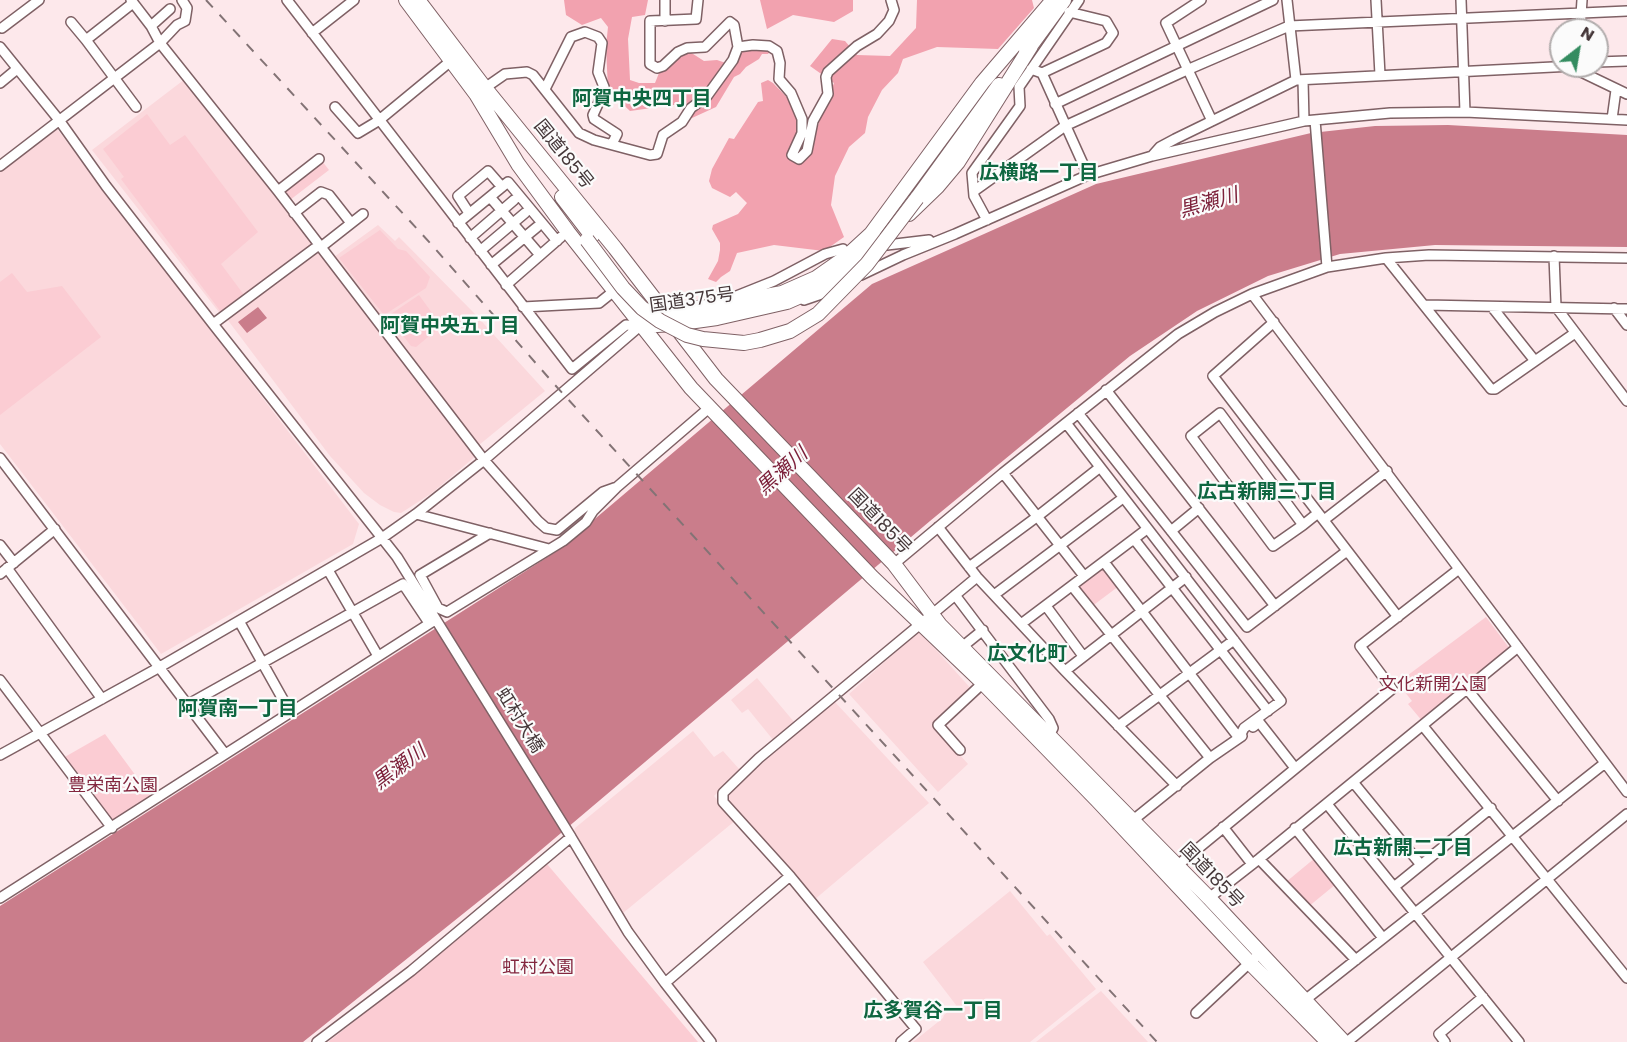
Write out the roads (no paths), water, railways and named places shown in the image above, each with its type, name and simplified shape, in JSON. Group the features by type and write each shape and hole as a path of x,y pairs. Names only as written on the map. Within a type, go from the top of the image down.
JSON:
{"highway":[{"name":"国道185号","path":"406,0 452,60 481,91 664,311 727,391 893,563 927,619 984,683 1171,870 1255,958 1328,1042"},
{"name":"国道185号","path":"418,0 481,91 519,164 562,236 614,291 711,411 872,577 962,647 1132,821 1171,870 1209,898 1255,958 1305,1000 1345,1042"},
{"path":"481,91 628,293 642,308 660,321 687,335 716,342 744,343 790,331 818,314 867,264 1029,29 1053,0"},
{"path":"914,196 986,101 1066,6"},
{"name":"国道375号","path":"640,326 664,311 768,297 782,293 816,278 846,257 871,234 982,83 1029,29"},
{"name":"国道375号","path":"640,326 674,324 761,309 804,295 845,271 884,239 926,198 958,162 1031,46"}],"street":[{"path":"2,28 39,0"},
{"path":"0,166 160,43 177,25 185,21 187,8 182,0"},
{"path":"287,0 378,121 572,369 626,325 640,326"},
{"path":"312,33 354,0"},
{"path":"665,0 665,21"},
{"path":"481,91 505,74 527,72 533,75 545,89 579,133 594,140 650,155 657,154 663,135 682,122 691,108 707,96 733,60 738,47 734,25 730,22 705,47 687,48 678,52 663,66 654,67 650,64 650,21 698,18 698,0"},
{"path":"738,47 771,46 777,51 780,63 779,79 791,93 802,119 802,133 792,155 799,159 807,151 813,122 828,94 826,77 828,72 890,21 894,10 891,0"},
{"path":"987,220 977,203 972,172 1020,106 1019,87 1066,6 1079,0"},
{"path":"1201,0 1166,23 1212,121"},
{"path":"1055,104 1273,0"},
{"path":"1287,0 1304,121"},
{"path":"1376,0 1380,75"},
{"path":"1461,0 1465,112"},
{"path":"1581,18 1582,0"},
{"path":"86,40 132,1 151,26 160,43 278,191 484,460 546,528 557,530 603,492 617,487"},
{"path":"1031,69 1042,73 1106,43 1113,33 1106,21 1066,6"},
{"path":"151,26 170,9"},
{"path":"974,191 1065,126 1290,26 1627,11"},
{"path":"71,22 136,107"},
{"path":"545,89 571,37 585,32 598,37 602,43 598,72 604,87 592,115 594,119 617,134 612,144"},
{"path":"0,47 59,120 106,186 213,324 397,557 438,619"},
{"path":"335,107 358,132 378,121 452,60"},
{"path":"1609,62 1627,61"},
{"path":"1152,156 1160,147 1299,80 1549,67"},
{"path":"0,83 17,69"},
{"path":"1042,73 1088,175"},
{"path":"1593,78 1627,94"},
{"path":"1612,119 1616,90"},
{"path":"761,309 827,293 903,255 1088,175 1152,156 1304,121 1315,123 1390,112 1465,112 1627,120"},
{"path":"1315,123 1327,264"},
{"path":"278,191 319,159"},
{"path":"469,213 458,196 488,171 502,187"},
{"path":"458,223 508,182 562,236 506,285"},
{"path":"294,213 321,192 329,195 351,223"},
{"path":"490,196 540,255"},
{"path":"470,238 514,200"},
{"path":"480,251 525,213"},
{"path":"213,324 363,214"},
{"path":"491,265 537,227"},
{"path":"887,245 955,234"},
{"path":"685,309 717,302 753,290 825,254 843,249"},
{"path":"893,563 1178,334 1252,294 1327,264 1386,258 1429,255 1627,258"},
{"path":"1554,256 1556,307 1627,400"},
{"path":"1386,258 1491,389 1495,389 1575,333"},
{"path":"524,307 598,303 614,291"},
{"path":"1252,294 1627,792"},
{"path":"1425,306 1627,309"},
{"path":"1492,307 1535,361"},
{"path":"1614,309 1627,325"},
{"path":"1274,322 1214,376 1398,617"},
{"path":"0,755 158,668 382,538 484,460 640,326"},
{"path":"1106,390 1275,606"},
{"path":"0,898 378,656 563,541 586,522 593,511 617,487 711,411"},
{"path":"1078,413 1247,627 1347,551"},
{"path":"1303,525 1220,413 1191,436 1273,546 1303,525 1321,517 1387,471"},
{"path":"1065,423 1281,700 1244,728 1239,738"},
{"path":"0,458 225,754"},
{"path":"969,567 1099,468"},
{"path":"1003,473 1084,576"},
{"path":"994,595 1123,498"},
{"path":"1172,531 1199,508"},
{"path":"416,514 549,549"},
{"path":"938,527 977,577 1177,786"},
{"path":"7,568 55,529"},
{"path":"1021,624 1147,529"},
{"path":"438,619 438,608 420,575 490,533"},
{"path":"1134,539 1268,711"},
{"path":"0,545 7,568 102,699"},
{"path":"1104,562 1239,738"},
{"path":"1171,870 1392,689 1360,646 1459,569"},
{"path":"328,570 378,656"},
{"path":"901,1042 916,1029 790,876 723,802 723,793 767,751 977,577"},
{"path":"1065,671 1186,578"},
{"path":"187,705 403,584 438,619"},
{"path":"1072,586 1210,758"},
{"path":"955,595 1049,719 1053,728 1049,736"},
{"path":"1046,606 1083,656"},
{"name":"虹村大橋","path":"438,619 628,932 711,1042"},
{"path":"239,621 290,712"},
{"path":"962,647 983,630"},
{"path":"1118,726 1234,640"},
{"path":"1209,898 1518,647"},
{"path":"0,680 112,828"},
{"path":"960,750 938,725 984,683"},
{"path":"1467,689 1558,801"},
{"path":"1132,821 1259,722 1295,768"},
{"path":"1423,726 1627,978"},
{"path":"1305,1000 1605,763"},
{"path":"1353,782 1421,865"},
{"path":"1327,804 1519,1042"},
{"path":"1394,887 1491,808"},
{"path":"1345,1042 1627,814"},
{"path":"1223,827 1356,960"},
{"path":"1295,828 1383,938"},
{"path":"317,1042 411,970 571,837"},
{"path":"665,983 790,876"},
{"path":"1196,1013 1255,958"},
{"path":"1445,1042 1439,1034 1483,997"}],"water":[{"name":"黒瀬川","path":"1448,125 1627,135 1627,247 1435,245 1340,254 1268,276 1197,311 1130,356 930,521 509,877 303,1042 0,1042 0,906 557,551 872,284 1096,184 1311,133 1375,126"},
{"path":"258,307 267,318 247,333 238,322"}],"railway":[{"path":"206,0 1157,1042"}],"district":[{"name":"阿賀中央四丁目","path":"642,100"},
{"name":"広横路一丁目","path":"1039,174"},
{"name":"阿賀中央五丁目","path":"450,327"},
{"name":"広古新開三丁目","path":"1267,493"},
{"name":"広文化町","path":"1027,655"},
{"name":"阿賀南一丁目","path":"238,710"},
{"name":"広古新開二丁目","path":"1403,849"},
{"name":"広多賀谷一丁目","path":"933,1012"}],"park label":[{"name":"文化新開公園","path":"1433,685"},
{"name":"豊栄南公園","path":"113,786"},
{"name":"虹村公園","path":"538,968"}]}
